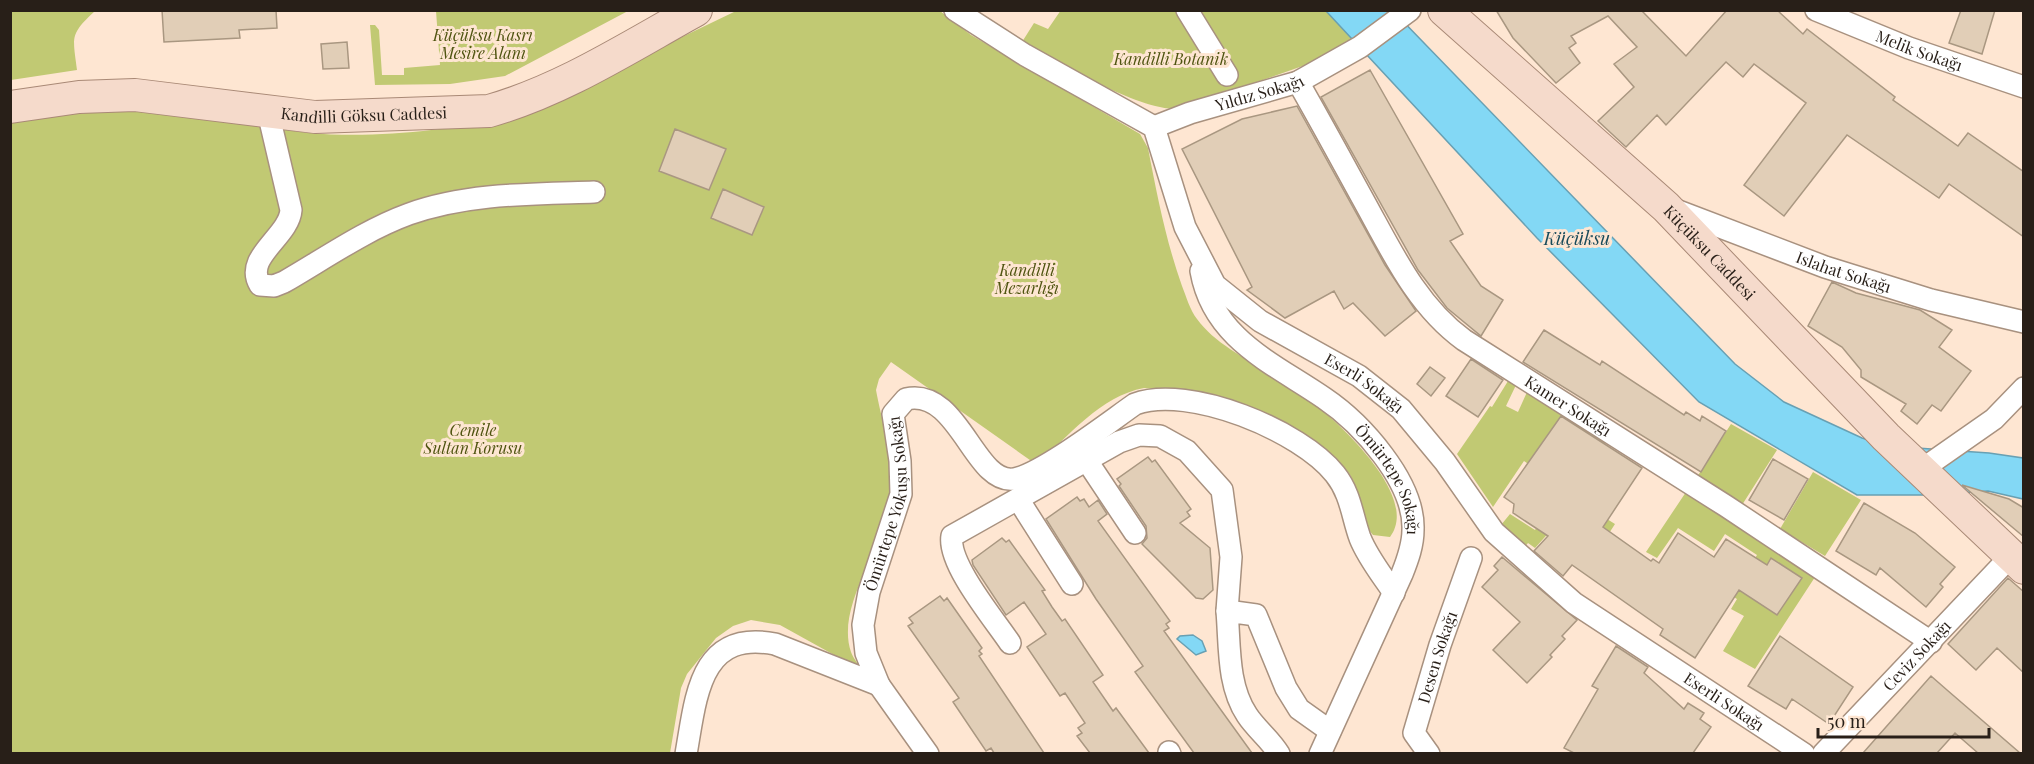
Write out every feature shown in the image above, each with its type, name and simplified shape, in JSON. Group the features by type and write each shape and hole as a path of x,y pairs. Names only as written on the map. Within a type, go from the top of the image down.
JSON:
{"main road":[{"name":"Kandilli Göksu Caddesi","path":"10,107 79,97 135,94 315,117 489,111 512,104 572,78 696,10"},
{"name":"Küçüksu Caddesi","path":"1453,16 1666,207 1886,437 2017,562"}],"street":[{"path":"955,10 1025,55 1154,127"},
{"path":"1187,10 1227,75"},
{"name":"Melik Sokağı","path":"1816,10 1909,48 2024,87"},
{"name":"Yıldız Sokağı","path":"1154,127 1200,109 1298,82 1360,47 1408,12"},
{"name":"Kamer Sokağı","path":"1298,82 1395,257 1416,290 1442,322 1464,340 1726,506 1931,642"},
{"path":"268,111 291,210 287,224 257,264 256,278 260,285 267,286 284,282 384,225 426,208 471,199 594,192"},
{"name":"Eserli Sokağı","path":"1154,127 1173,194 1199,260 1215,285 1235,304 1260,321 1359,376 1401,409 1445,462 1494,532 1574,603 1804,753"},
{"name":"Islahat Sokağı","path":"1666,207 1826,267 1931,300 2024,322"},
{"name":"Ömürtepe Sokağı","path":"1199,260 1209,300 1230,333 1266,361 1333,405 1367,438 1396,475 1408,504 1413,528 1408,559 1320,753"},
{"path":"1921,470 1994,419 2024,388"},
{"name":"Ömürtepe Yokuşu Sokağı","path":"879,686 866,653 864,610 902,494 893,414 900,403 914,397 927,400 940,408 965,434 988,468 997,477 1005,479 1034,472 1136,404 1146,400 1183,401 1243,415 1295,442 1335,474 1352,505 1360,538 1394,593"},
{"path":"1010,643 970,584 950,548 952,536 1119,442 1139,435 1160,436 1187,451 1221,490 1231,557 1227,611 1233,685 1247,715 1271,740 1279,753"},
{"path":"1087,461 1135,533"},
{"path":"1018,499 1072,584"},
{"name":"Desen Sokağı","path":"1429,753 1414,734 1440,645 1471,558"},
{"name":"Ceviz Sokağı","path":"1822,753 1931,642 2017,562"},
{"path":"1227,611 1256,615 1286,688 1299,709 1330,731"},
{"path":"686,753 697,693 712,660 725,649 758,640 775,644 879,686 928,753"}],"green space":[{"name":"Küçüksu Kasrı Mesire Alanı","path":"436,10 628,11 505,76 450,84 375,85 370,25 375,25 379,30 382,75 404,75 404,68 440,65"},
{"name":"Kandilli Botanik","path":"1061,10 1326,11 1355,40 1314,62 1180,109 1163,108 1100,84 1022,42 1034,23 1048,29"},
{"path":"10,11 95,11 81,26 75,37 77,70 11,80"},
{"name":"Cemile Sultan Korusu","path":"736,11 940,11 971,35 1140,134 1148,148 1162,218 1176,269 1188,303 1195,315 1219,341 1289,384 1315,404 1369,458 1384,479 1394,500 1397,520 1390,537 1373,535 1365,521 1353,480 1340,464 1295,433 1235,402 1202,394 1144,388 1128,392 1099,408 1037,465 891,362 879,379 876,390 894,475 894,499 882,535 855,595 848,634 851,652 863,671 780,625 751,620 733,626 716,638 687,674 681,688 670,753 11,754 10,121 96,112 147,110 188,113 335,135 391,134 449,128 528,111"},
{"path":"1508,381 1516,385 1506,406 1518,412 1527,392 1608,439 1570,496 1615,524 1604,541 1570,509 1535,548 1528,543 1523,549 1501,525 1510,514 1535,530 1563,488 1524,461 1493,507 1457,454"},
{"path":"1731,424 1777,450 1742,505 1697,477"},
{"path":"1813,472 1861,500 1825,556 1780,529"},
{"path":"1688,489 1817,574 1755,669 1723,651 1744,616 1731,609 1737,599 1732,596 1757,555 1725,534 1714,551 1678,528 1657,558 1646,552"}],"water":[{"name":"Küçüksu","path":"1326,11 1393,11 1735,364 1784,402 1862,438 1888,446 1989,453 2023,458 2023,499 1988,491 1929,495 1857,495 1699,402 1537,238"},
{"path":"1193,635 1202,641 1206,651 1196,655 1177,639 1180,636"}],"building":[{"path":"162,10 276,10 277,28 239,30 240,38 164,42"},
{"path":"1496,10 1641,10 1686,56 1727,10 1777,10 1803,34 1807,29 1895,97 1893,100 1958,146 1968,133 2024,172 2024,237 1949,184 1939,198 1847,135 1784,216 1744,185 1806,103 1754,64 1743,77 1726,62 1666,125 1657,115 1626,147 1598,121 1634,87 1614,64 1637,47 1608,16 1571,36 1576,43 1569,48 1580,63 1556,83 1513,38"},
{"path":"1961,10 1995,10 1982,54 1949,43"},
{"path":"347,42 349,68 323,69 321,44"},
{"path":"1370,70 1463,234 1450,241 1481,286 1503,300 1481,336 1447,308 1418,270 1321,97"},
{"path":"1297,106 1385,265 1416,311 1385,336 1353,303 1344,309 1334,291 1285,318 1247,290 1252,287 1182,149 1242,119"},
{"path":"675,129 726,149 709,190 659,171"},
{"path":"723,189 764,207 752,235 711,218"},
{"path":"1832,282 1856,293 1920,310 1952,330 1939,347 1971,371 1941,411 1932,405 1917,424 1901,411 1906,404 1861,377 1861,370 1842,347 1808,326"},
{"path":"1544,330 1600,365 1602,361 1684,415 1686,412 1700,421 1702,416 1726,431 1701,472 1523,362"},
{"path":"1471,359 1503,380 1478,417 1446,396"},
{"path":"1430,367 1445,378 1431,396 1417,384"},
{"path":"1561,416 1642,468 1603,527 1651,561 1653,559 1659,563 1678,533 1714,557 1726,539 1767,565 1771,558 1802,578 1777,615 1739,590 1695,658 1660,635 1663,629 1572,565 1563,576 1534,551 1548,536 1513,513 1514,504 1504,497"},
{"path":"1148,457 1152,462 1155,460 1191,509 1187,512 1190,516 1180,523 1210,548 1213,590 1203,599 1196,598 1142,544 1147,538 1146,526 1119,486 1121,484 1117,479"},
{"path":"1773,459 1808,479 1784,520 1749,500"},
{"path":"1962,485 2009,499 2024,508 2024,537"},
{"path":"1077,497 1080,501 1084,499 1089,507 1098,500 1107,514 1098,521 1170,621 1166,624 1169,628 1164,631 1252,753 1194,753 1135,672 1143,666 1096,599 1046,519"},
{"path":"1864,503 1915,533 1955,567 1940,584 1943,587 1926,607 1880,568 1876,575 1836,551"},
{"path":"1002,538 1006,542 1009,540 1045,590 1042,591 1052,607 1062,621 1065,619 1103,675 1093,682 1113,711 1116,708 1149,753 1090,753 1077,736 1082,733 1078,728 1085,723 1065,693 1060,696 1027,647 1046,634 1024,602 1006,615 973,565 972,560"},
{"path":"1502,557 1577,620 1562,636 1565,639 1550,655 1552,657 1527,683 1493,650 1520,622 1482,587 1498,570 1494,566"},
{"path":"2008,578 2024,592 2024,673 1997,648 1976,670 1948,644"},
{"path":"940,596 944,601 947,598 982,648 979,651 982,654 979,656 1044,753 994,753 991,748 986,751 953,702 959,698 908,626 913,623 909,618"},
{"path":"1780,636 1853,687 1829,724 1792,699 1786,709 1748,686"},
{"path":"1616,646 1648,667 1644,673 1684,709 1688,703 1704,713 1700,719 1711,727 1693,753 1574,753 1564,748 1598,689 1592,686"},
{"path":"1931,676 2020,753 1978,753 1955,733 1937,753 1863,753"}],"park label":[{"name":"Kandilli Mezarlığı","path":"1027,279"}]}
